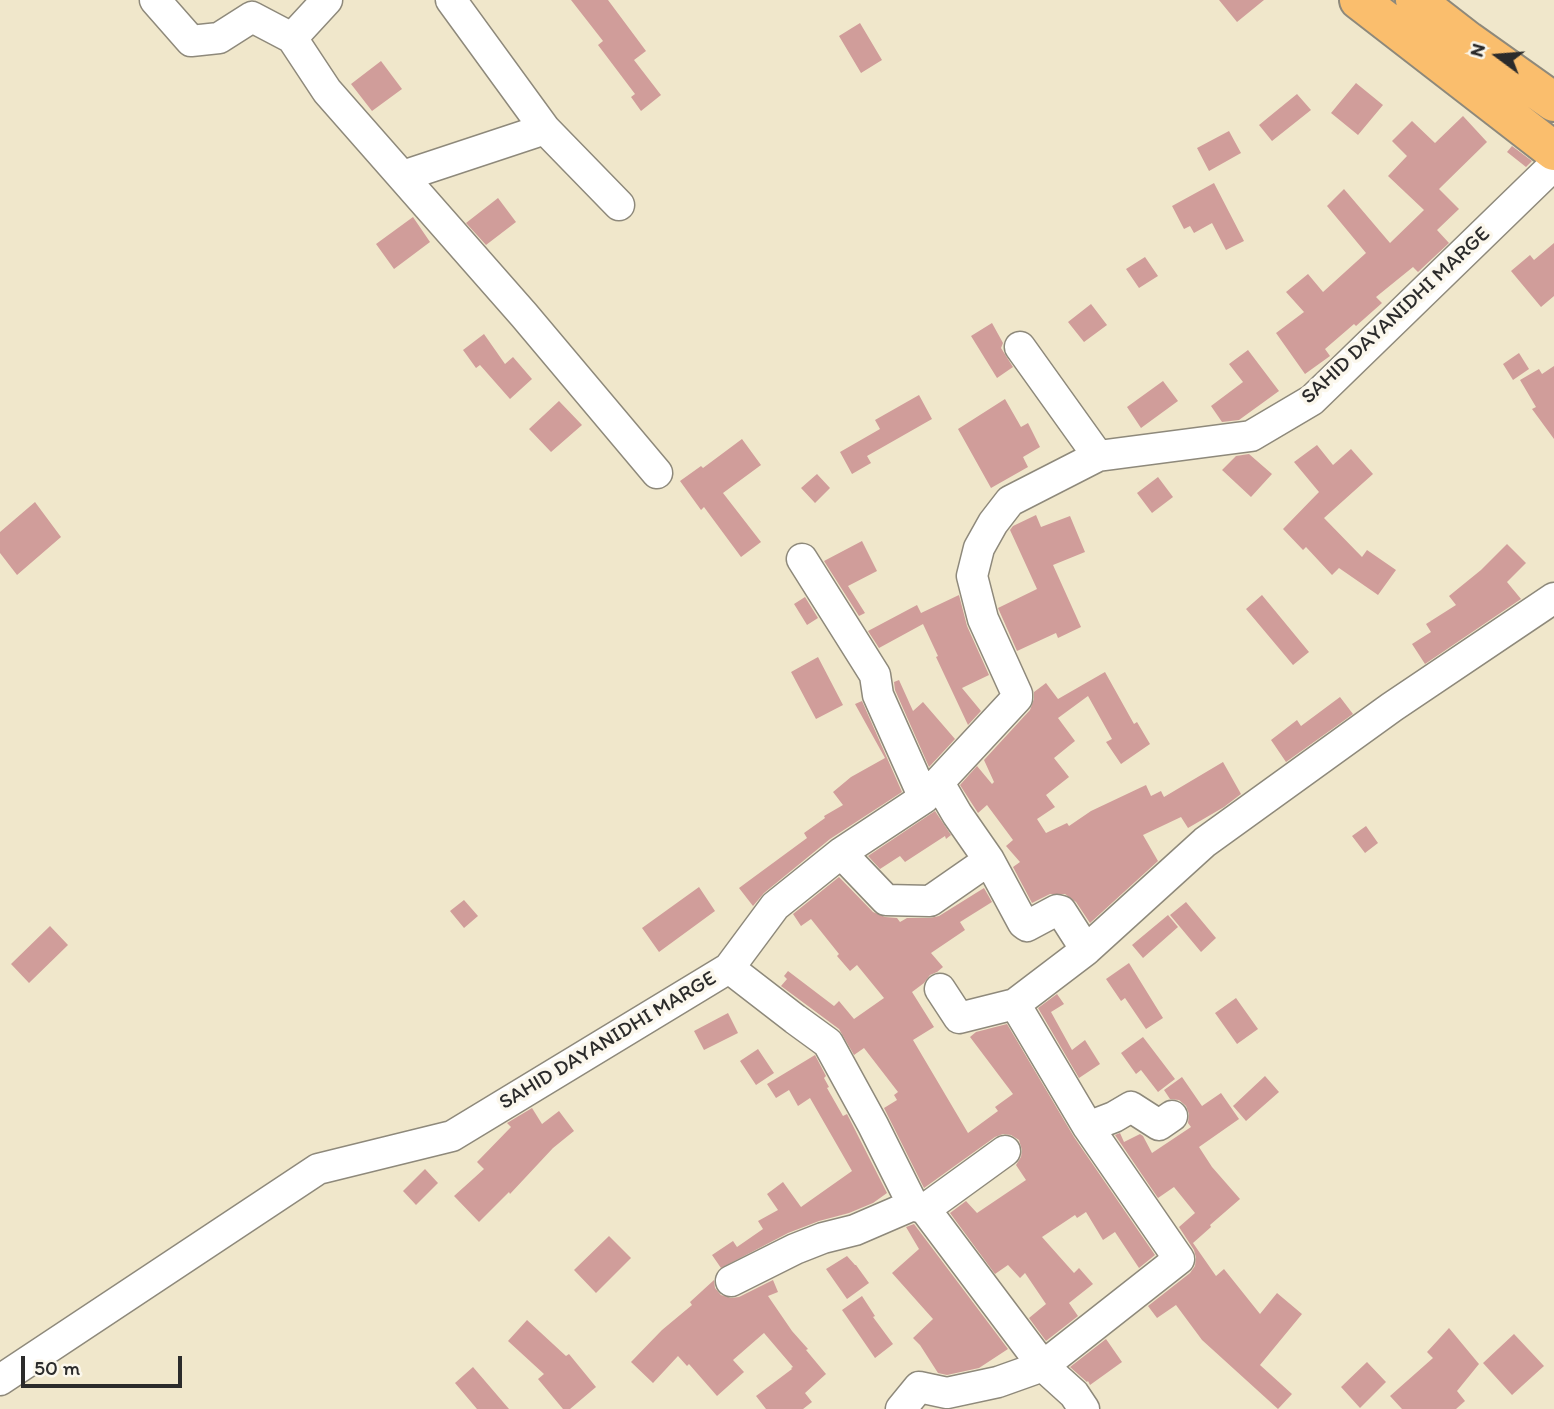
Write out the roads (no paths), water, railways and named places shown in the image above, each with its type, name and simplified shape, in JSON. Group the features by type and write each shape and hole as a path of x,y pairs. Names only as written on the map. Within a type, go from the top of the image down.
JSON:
{"highway":[{"path":"1359,0 1554,152"},
{"path":"1415,0 1554,102"}],"street":[{"path":"155,0 191,41 219,38 252,16 292,38 327,91 524,315 657,473"},
{"path":"292,38 327,0"},
{"path":"451,0 545,129 619,205"},
{"path":"403,176 545,129"},
{"name":"SAHID DAYANIDHI MARGE","path":"0,1381 318,1170 452,1136 729,968 775,906 841,853 931,790 1017,698 983,619 972,576 979,548 1010,501 1098,456 1251,436 1312,400 1554,165"},
{"path":"1020,347 1098,456"},
{"path":"802,559 875,675 878,695 931,790 957,814 989,860 1023,923 1027,926 1057,910 1086,950"},
{"path":"940,989 959,1018 1015,1004 1086,950 1205,842 1392,707 1554,598"},
{"path":"841,853 886,900 930,901 989,860"},
{"path":"729,968 828,1043 919,1207 1043,1366 1074,1394 1084,1409"},
{"path":"901,1409 919,1387 947,1393 998,1382 1043,1366 1179,1259 1088,1127 1015,1004"},
{"path":"1088,1127 1131,1107 1159,1125 1172,1116"},
{"path":"732,1282 795,1248 919,1207 1005,1152"}]}
